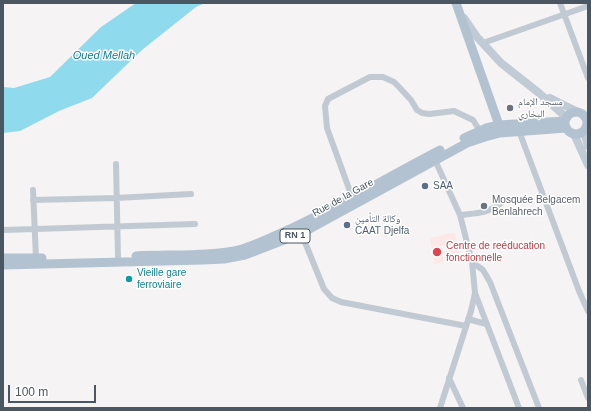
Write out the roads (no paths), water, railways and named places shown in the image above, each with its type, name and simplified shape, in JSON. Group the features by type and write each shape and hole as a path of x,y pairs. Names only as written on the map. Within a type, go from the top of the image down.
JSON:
{"main road":[{"path":"456,3 466,22 501,63 539,93 585,121"},
{"path":"456,3 499,125"},
{"path":"539,93 566,122 568,131 574,134 588,165"},
{"path":"566,122 572,113 585,121"},
{"path":"574,134 577,134 585,121"},
{"path":"585,121 588,146"},
{"name":"Rue de la Gare","path":"3,265 224,259 245,255 300,229 480,131 499,125 566,122"},
{"name":"Rue de la Gare","path":"3,258 118,258 224,252 242,249 300,229 319,215 352,197 433,157 467,143 485,137 566,122"}],"street":[{"path":"560,3 588,78"},
{"path":"483,43 588,6"},
{"path":"352,197 327,128 325,106 328,99 370,77 383,77 394,82 411,100 417,110 422,113 454,111 474,120 480,131"},
{"path":"519,131 579,291 588,311"},
{"path":"433,157 460,215 472,262 475,293 519,408"},
{"path":"116,164 116,226 118,258"},
{"path":"33,190 36,258"},
{"path":"33,200 191,194"},
{"path":"460,215 491,210 501,203"},
{"path":"3,230 195,224"},
{"path":"300,229 324,288 332,298 341,302 467,323 486,324"},
{"path":"472,262 482,270 490,282 539,408"},
{"path":"440,408 475,293"},
{"path":"449,378 462,408"},
{"path":"581,380 588,398"}],"water":[{"name":"Oued Mellah","path":"136,3 205,3 196,7 142,50 92,98 59,111 20,131 3,133 3,87 14,88 50,77 101,27"}],"place":[{"name":"مسجد الإمام البخاري","path":"510,108"},
{"name":"SAA","path":"425,186"},
{"name":"Mosquée Belgacem Benlahrech","path":"484,206"},
{"name":"وكالة التأمين CAAT Djelfa","path":"347,225"},
{"name":"Centre de reéducation fonctionnelle","path":"437,252"},
{"name":"Vieille gare ferroviaire","path":"129,279"}]}
